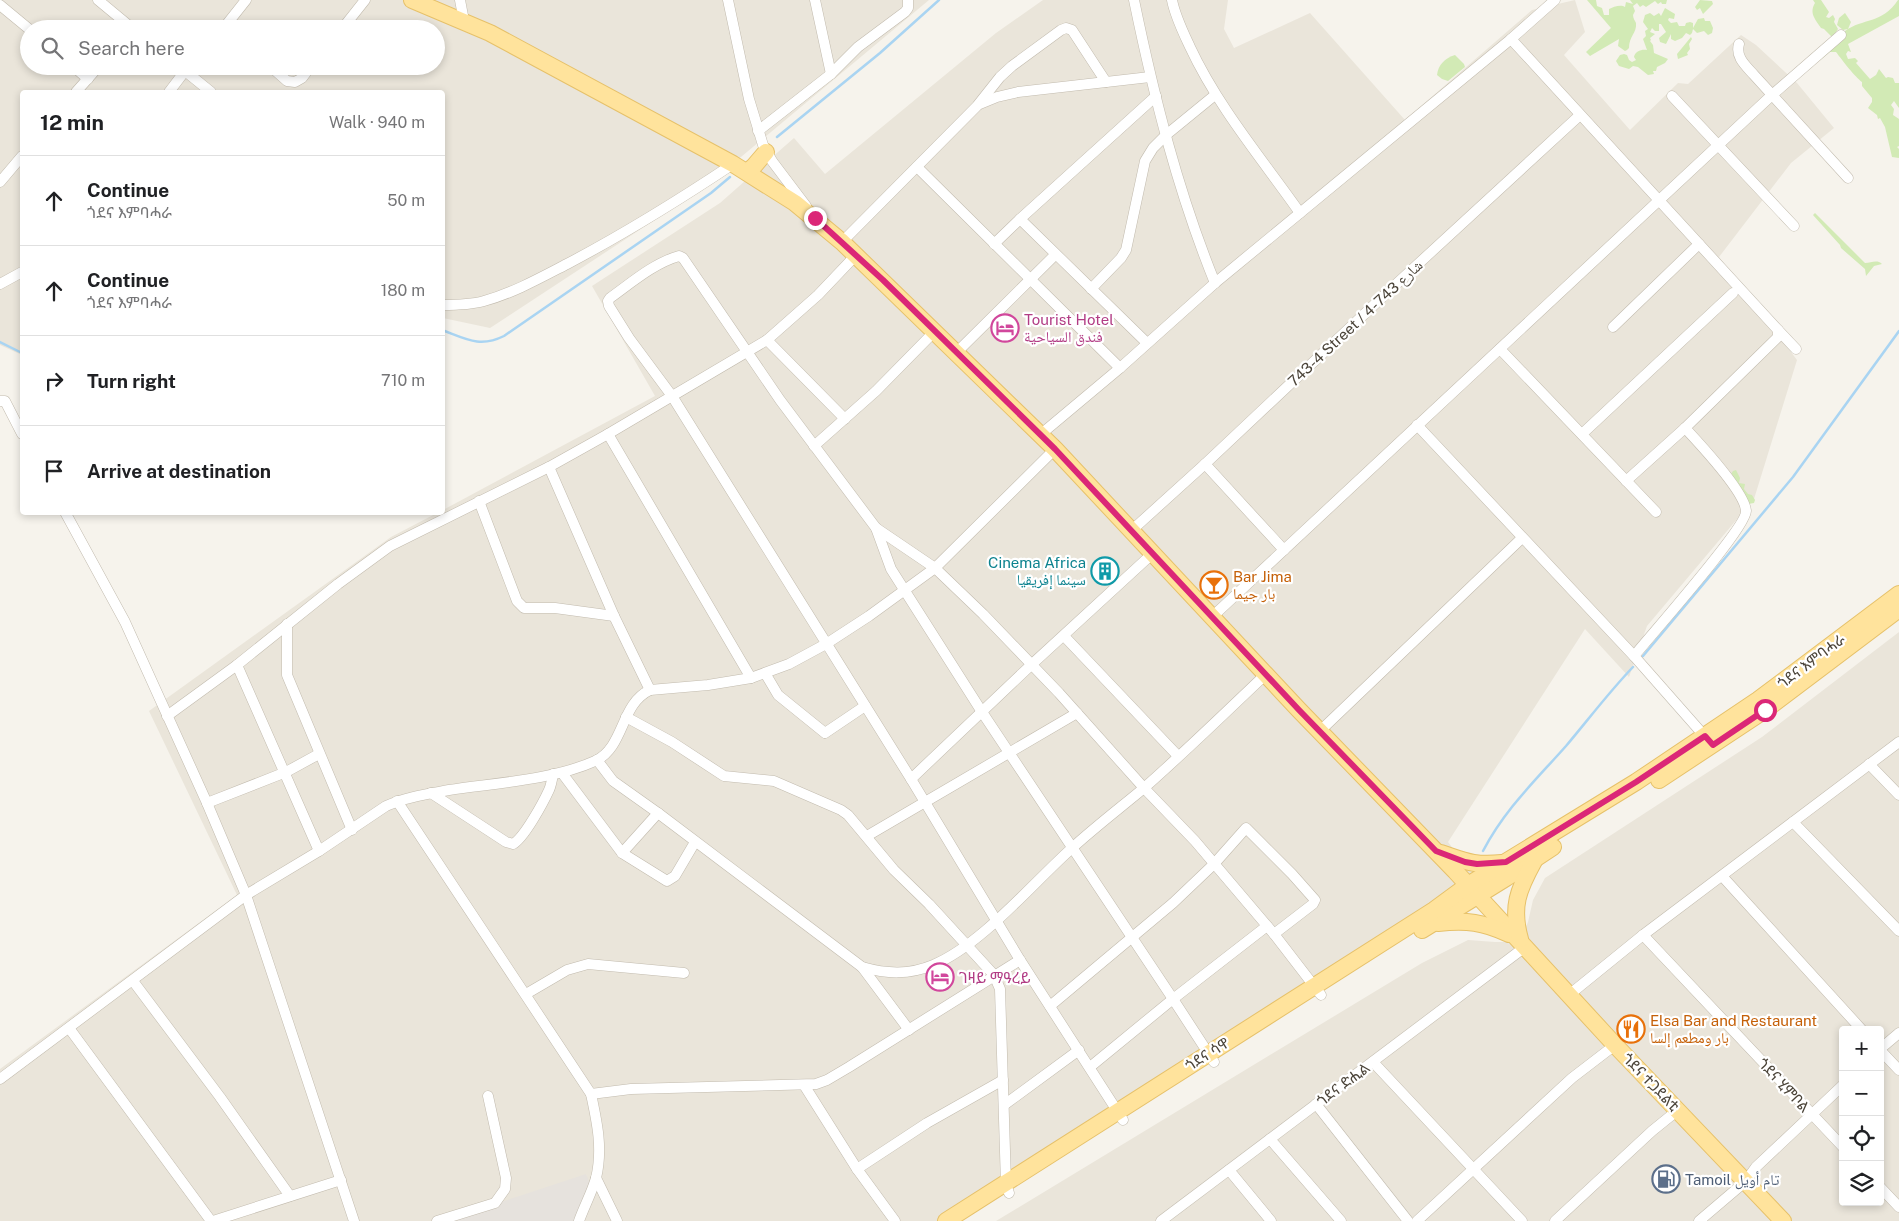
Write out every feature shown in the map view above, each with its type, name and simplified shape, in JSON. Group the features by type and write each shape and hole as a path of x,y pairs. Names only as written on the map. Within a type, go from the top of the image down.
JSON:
{"main road":[{"name":"ጎደና ተጋደልቲ","path":"412,0 464,21 559,69 740,168 795,203 856,254 1055,449 1783,1221"},
{"path":"740,168 754,166 766,152"},
{"name":"ጎደና እምባሓራ","path":"1473,891 1535,859 1709,741 1758,700 1899,594"},
{"name":"ጎደና እምባሓራ","path":"1473,891 1506,862 1636,782 1765,710 1899,609"},
{"path":"1438,853 1477,864 1506,862"},
{"path":"1438,853 1449,880 1445,897 1434,917 1482,923 1520,942"},
{"path":"1520,942 1516,924 1516,902 1522,882 1535,859"},
{"name":"ጎደና ሳዋ","path":"946,1221 1008,1188 1473,891"},
{"name":"ጎደና ሳዋ","path":"966,1221 1008,1188"}],"street":[{"path":"98,0 122,20"},
{"path":"230,20 246,0"},
{"path":"349,20 365,0"},
{"path":"460,0 464,21"},
{"path":"728,0 745,83 758,131 766,152 815,218"},
{"path":"815,0 831,74"},
{"path":"758,131 831,74 858,47 905,12 908,8 908,0"},
{"path":"1134,0 1150,77 1188,214 1216,283"},
{"path":"1172,0 1182,30 1201,71 1215,95 1300,213"},
{"path":"1040,435 1120,368 1216,283 1511,39 1555,0"},
{"path":"0,5 20,22"},
{"path":"842,242 977,106 1000,77 1012,66 1066,28 1072,30 1106,82"},
{"path":"1212,617 1772,95 1841,35"},
{"path":"1511,39 1796,349"},
{"path":"1739,44 1737,50 1740,57 1848,178"},
{"path":"83,75 88,79"},
{"path":"78,90 91,75"},
{"path":"170,90 180,75"},
{"path":"192,75 209,90"},
{"path":"280,75 287,81 295,82 304,75"},
{"path":"977,106 997,97 1018,92 1150,77"},
{"path":"1091,289 1121,258 1126,250 1145,161 1153,148 1215,95"},
{"path":"994,244 1156,96"},
{"path":"1672,96 1794,226"},
{"name":"743-4 Street / شارع 743-4","path":"1131,531 1580,115"},
{"path":"0,182 20,158"},
{"path":"917,167 1120,368"},
{"path":"445,304 470,304 485,301 527,284 591,251 740,168"},
{"path":"1020,219 1147,343"},
{"path":"1612,326 1699,244"},
{"path":"168,716 390,546 549,467 767,340 818,295 856,254"},
{"path":"956,353 1055,255"},
{"path":"1120,1116 1020,960 911,779 672,396 629,338 609,306 608,302 616,294 656,267 675,257 683,258 780,400 876,528 891,569 982,712 1211,1058"},
{"path":"0,284 20,273"},
{"path":"1582,434 1733,293"},
{"path":"1626,481 1685,428 1778,337 1778,330"},
{"path":"814,446 845,419 935,331"},
{"path":"767,340 845,419"},
{"path":"1500,349 1656,512"},
{"path":"0,401 5,401 20,430"},
{"path":"1417,425 1634,656 1709,741"},
{"path":"1634,656 1728,542 1745,518 1746,510 1744,504 1726,476 1685,428"},
{"path":"608,434 751,678"},
{"path":"0,1079 246,895 319,851 386,806 397,801 432,793 557,773 597,760 617,740 626,717 643,693 650,690 708,685 751,678 789,664 826,644 905,591 935,568 1055,449"},
{"path":"1205,464 1284,550"},
{"path":"549,467 614,616 650,690"},
{"path":"479,501 520,605 524,608 556,608 614,616"},
{"path":"67,515 125,622 246,895 354,1221"},
{"path":"876,528 935,568 1031,664 1172,816 1270,930 1317,990"},
{"path":"1320,731 1522,538"},
{"path":"911,779 1031,664 1152,554"},
{"path":"287,624 287,675 352,830"},
{"path":"1064,636 1178,756"},
{"path":"237,665 286,772 319,851"},
{"path":"765,673 778,695 825,733 865,706"},
{"path":"862,967 893,974 915,970 932,966 966,946 1072,848 1144,788 1266,674"},
{"path":"867,836 1077,713"},
{"path":"626,717 672,742 712,770 724,776 774,781 841,810 856,823 894,870 930,904 994,975 1000,989 1008,1188"},
{"path":"1569,995 1643,935 1899,742"},
{"path":"206,803 286,772 319,754"},
{"path":"597,760 613,781 862,967 909,1030"},
{"path":"1869,764 1899,795"},
{"path":"432,793 506,842 513,844 525,832 557,773"},
{"path":"557,773 622,853 667,881 675,876 696,842"},
{"path":"397,801 591,1094 599,1132 599,1154 596,1178 579,1221"},
{"path":"622,853 658,813"},
{"path":"1793,822 1899,931"},
{"path":"1050,1006 1133,938 1214,864 1246,828 1314,897 1313,904 1270,930 1173,999 1090,1067"},
{"path":"1722,876 1858,1026"},
{"name":"ጎደና ሂምቦል","path":"1643,935 1839,1144"},
{"name":"ጎደና ድሒል","path":"1161,1221 1373,1062 1520,942"},
{"path":"591,1094 632,1089 816,1084 827,1080 1020,960"},
{"path":"526,994 568,970 588,964 684,973"},
{"path":"133,981 220,1097 290,1196"},
{"path":"69,1028 212,1221 341,1180"},
{"path":"1884,1046 1899,1033"},
{"path":"1416,1221 1572,1078 1615,1044"},
{"path":"1004,1105 1079,1050"},
{"path":"1884,1054 1899,1070"},
{"path":"1373,1062 1522,1221"},
{"path":"857,1169 927,1123 1003,1080"},
{"path":"804,1085 857,1169 895,1221"},
{"path":"1699,1221 1746,1181 1756,1167 1839,1089"},
{"path":"437,1221 494,1202 505,1189 506,1178 488,1096"},
{"path":"1316,1104 1408,1221"},
{"path":"1555,1221 1652,1130 1678,1110"},
{"path":"1270,1139 1342,1221"},
{"path":"1229,1170 1272,1221"},
{"path":"596,1178 617,1221"},
{"path":"1884,1191 1899,1207"}],"shaded area":[{"path":"0,0 929,0 705,187 490,328 445,318 445,90 20,90 20,354 0,345"},
{"path":"1043,0 1228,0 1224,29 1234,48 1310,13 1405,120 1532,10 1575,0 1585,32 1564,55 1630,130 1678,83 1688,84 1741,35 1756,45 1797,83 1834,128 1791,163 1719,257 1797,360 1754,499 1647,626 1629,677 1585,629 1448,842 1477,880 942,1221 0,1221 0,1069 237,895 149,711 391,537 433,515 445,515 445,509 655,396 592,286 720,203 794,138 825,174 996,33"},
{"path":"1899,632 1899,1221 996,1221 1422,963 1468,940 1520,942 1528,922 1533,900 1545,878 1762,737"},
{"path":"586,1174 590,1184 574,1221 444,1221"}],"green space":[{"path":"1587,0 1596,0 1597,6 1602,8 1604,15 1609,15 1609,9 1611,8 1625,7 1626,2 1633,4 1630,0 1667,0 1666,4 1661,2 1658,4 1655,1 1646,7 1643,5 1640,7 1637,3 1633,6 1636,26 1627,50 1625,51 1618,46 1619,39 1590,56 1586,52 1611,28"},
{"path":"1700,0 1712,1 1713,4 1703,14 1700,8 1697,10 1695,7"},
{"path":"1813,0 1821,0 1829,12 1826,17 1829,18 1833,15 1835,19 1834,22 1838,29 1831,39 1831,36 1821,28 1814,16 1813,7 1815,3"},
{"path":"1898,0 1899,16 1848,44 1851,52 1848,51 1846,54 1848,59 1855,58 1858,61 1856,63 1870,79 1876,75 1879,69 1886,78 1893,78 1895,83 1899,83 1899,108 1894,101 1891,105 1894,109 1893,115 1899,119 1899,146 1897,147 1899,149 1899,158 1892,157 1885,127 1880,118 1878,119 1877,115 1868,108 1872,98 1862,86 1862,82 1836,52 1830,52 1819,61 1834,41 1845,31 1886,13"},
{"path":"1665,8 1675,14 1674,19 1669,18 1668,20 1671,23 1677,22 1679,26 1685,26 1686,23 1690,22 1693,23 1693,28 1698,19 1704,18 1705,21 1710,21 1713,28 1712,33 1708,35 1704,31 1697,33 1693,29 1690,35 1686,33 1682,38 1675,41 1671,39 1671,34 1666,44 1660,42 1659,38 1666,32 1661,24 1659,24 1659,31 1655,31 1652,28 1650,32 1655,34 1650,38 1650,41 1653,45 1654,53 1668,59 1665,63 1657,67 1656,71 1653,71 1654,74 1648,75 1638,67 1633,66 1629,69 1619,66 1616,61 1620,55 1627,55 1632,62 1636,60 1634,57 1637,52 1647,50 1643,39 1646,36 1645,31 1648,29 1643,22 1645,15 1650,13 1654,16 1659,13 1661,16"},
{"path":"1845,13 1851,22 1848,29 1843,30 1837,25 1839,18"},
{"path":"1691,37 1688,55 1678,59 1677,54"},
{"path":"1455,55 1465,67 1448,81 1442,79 1437,75 1440,65"},
{"path":"1815,213 1865,263 1876,261 1882,264 1874,266 1866,276 1865,269 1841,248 1813,215"},
{"path":"1736,470 1740,478 1739,483 1745,484 1744,489 1748,494 1752,495 1755,500 1754,503 1748,504 1731,474"}],"waterway":[{"path":"777,137 880,53 939,0"},
{"path":"445,331 480,342 495,340 504,336 711,193 730,177"},
{"path":"1643,656 1793,477 1899,331"},
{"path":"0,342 20,352"},
{"path":"1483,851 1511,809 1633,667"}],"place":[{"name":"Tourist Hotel فندق السياحية","path":"1005,328"},
{"name":"Cinema Africa سينما إفريقيا","path":"1105,571"},
{"name":"Bar Jima بار جيما","path":"1214,585"},
{"name":"ገዛይ ማዓረይ","path":"940,977"},
{"name":"Elsa Bar and Restaurant بار ومطعم إلسا","path":"1631,1029"},
{"name":"Tamoil تام أويل","path":"1666,1179"}],"route":[{"path":"815,218 883,280 1055,449 1299,710 1436,851 1465,862 1477,864 1506,862 1660,767 1705,736 1713,745 1765,710"}]}
